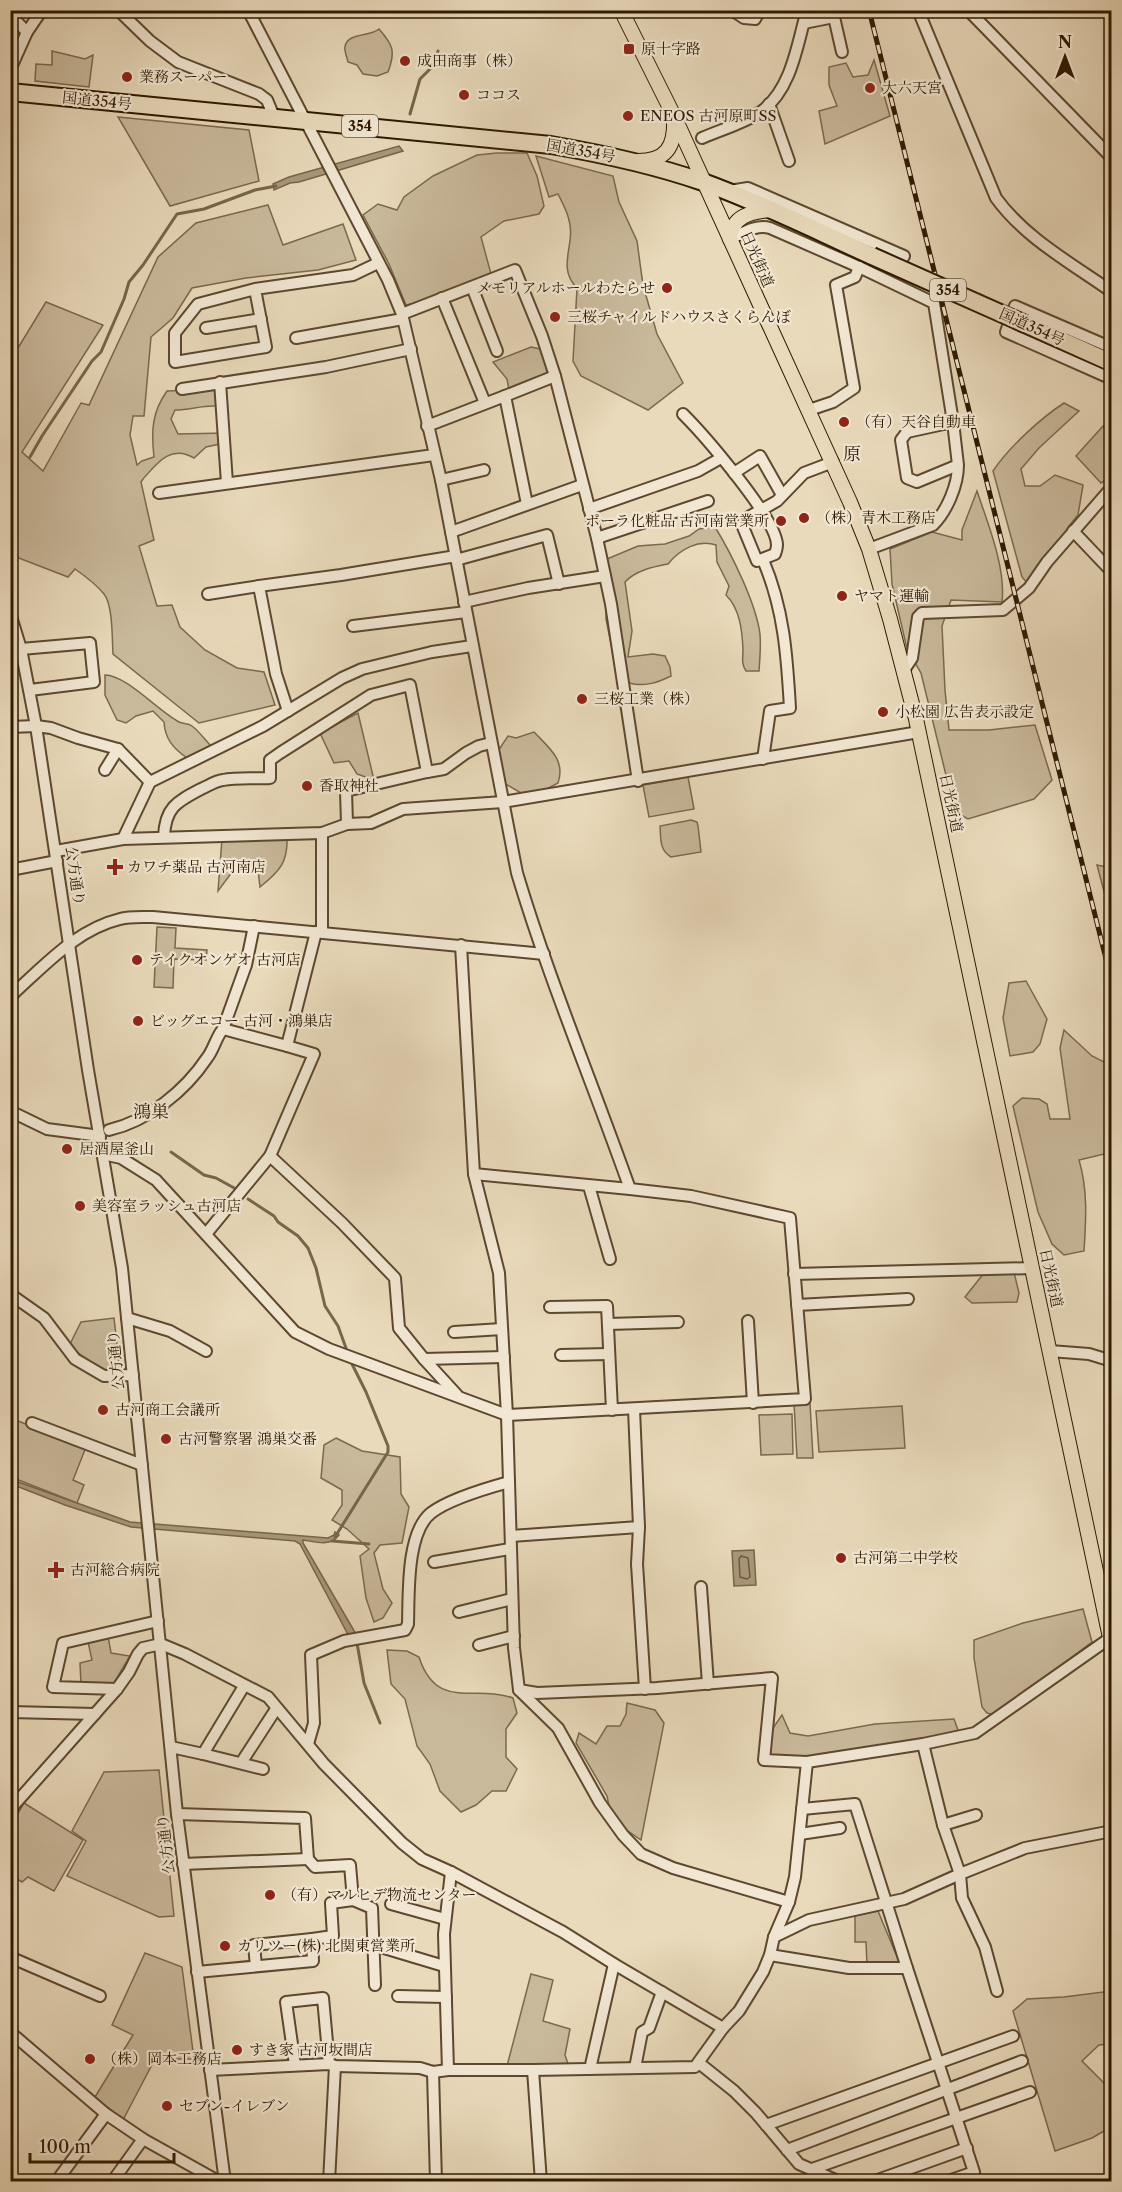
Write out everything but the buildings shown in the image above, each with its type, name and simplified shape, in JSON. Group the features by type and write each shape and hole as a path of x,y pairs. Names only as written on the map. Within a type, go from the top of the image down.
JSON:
{"highway":[{"name":"国道354号","path":"10,92 551,145 633,161 704,183 770,210 866,262 1024,324 1112,363"}],"main road":[{"name":"日光街道","path":"621,10 674,116 833,462 869,549 904,670 919,732 1111,1642"},
{"path":"633,161 650,161 666,152 674,139 674,116"},
{"path":"730,239 734,225 741,217 770,210"}],"street":[{"path":"10,70 27,32 42,10"},
{"path":"118,10 150,41 178,62 259,94 267,100 274,117"},
{"path":"248,10 388,280 402,317 441,480 517,873 630,1190"},
{"path":"732,10 744,18 755,18 760,10"},
{"path":"702,138 760,112 769,104 790,73 807,10"},
{"path":"918,10 996,198 1009,216 1027,232 1112,292"},
{"path":"968,10 1112,158"},
{"path":"10,15 27,32"},
{"path":"804,23 834,17 842,51"},
{"path":"769,104 789,161"},
{"path":"725,192 748,188 904,256 890,281"},
{"path":"730,239 764,226 866,262 890,281 934,303 953,422 958,478 940,518 933,525 869,549"},
{"path":"809,410 833,402 854,388 836,285 855,277 866,262"},
{"path":"255,289 266,347 175,362 175,333 198,304 255,289 353,275 378,263"},
{"path":"296,338 402,317 442,297 515,270 542,336 555,376 597,538 638,781"},
{"path":"472,287 496,351"},
{"path":"442,297 485,403"},
{"path":"1112,348 1016,306 1006,332 1112,379"},
{"path":"206,328 261,319"},
{"path":"182,389 326,367 411,349"},
{"path":"428,426 555,376"},
{"path":"219,382 227,483"},
{"path":"505,396 527,504"},
{"path":"682,414 705,436 760,510 777,544 775,554 758,561 743,527 745,519 760,510 777,501 804,473 833,462"},
{"path":"953,422 907,432 902,440 907,478 917,482 958,465"},
{"path":"159,493 434,455"},
{"path":"734,473 760,456 782,495"},
{"path":"589,509 698,471 721,458"},
{"path":"441,480 484,470"},
{"path":"451,532 582,484"},
{"path":"904,670 912,658 918,617 922,613 1003,610 1029,588 1073,531 1112,487"},
{"path":"597,538 708,501"},
{"path":"1073,531 1112,572"},
{"path":"208,594 456,558 547,535 559,584"},
{"path":"763,560 774,587 786,641 790,708 770,711 763,759"},
{"path":"353,626 465,607 528,588 605,576"},
{"path":"259,586 276,674 288,711"},
{"name":"公方通り","path":"10,613 30,690 88,1070 104,1133 103,1154 122,1268 177,1814 223,2181"},
{"path":"21,649 90,643 94,682 30,690"},
{"path":"123,839 150,782 263,726 342,678 362,669 432,652 472,646"},
{"path":"164,837 168,813 182,799 224,779 270,778 270,760 280,753 371,695 410,685 427,772"},
{"path":"10,728 36,726 51,728 118,749 150,782"},
{"path":"10,870 123,839 322,832 347,824 371,823 403,809 503,802 919,732"},
{"path":"347,824 346,791 444,769 466,753 491,743"},
{"path":"105,770 118,749"},
{"path":"287,1046 319,932 322,832"},
{"path":"10,998 82,934 121,918 153,917 544,954"},
{"path":"10,1111 47,1129 104,1133 146,1116 183,1086 209,1056 223,1029 246,965 254,926"},
{"path":"461,945 474,1174 499,1273 507,1415 512,1599 519,1690 558,1728 600,1803 623,1835 641,1854 673,1868 789,1902"},
{"path":"206,1234 270,1156 314,1054 223,1029"},
{"path":"103,1154 121,1158 156,1180 295,1332 329,1349 507,1415 805,1399 790,1218 691,1196 474,1174"},
{"path":"270,1156 342,1223 395,1278 399,1328 460,1398"},
{"path":"589,1185 610,1259"},
{"path":"794,1274 1032,1268"},
{"path":"10,1294 44,1318 75,1359 104,1376 133,1375"},
{"path":"797,1305 908,1299"},
{"path":"550,1306 607,1306 612,1410"},
{"path":"127,1318 170,1331 206,1352"},
{"path":"748,1321 753,1403"},
{"path":"608,1324 678,1322"},
{"path":"454,1332 502,1329"},
{"path":"1050,1351 1089,1354 1112,1361"},
{"path":"561,1355 609,1354"},
{"path":"424,1359 504,1357"},
{"path":"634,1409 639,1527 637,1563 645,1689"},
{"path":"32,1423 142,1464"},
{"path":"308,1744 314,1723 311,1655 344,1641 405,1630 408,1624 411,1560 420,1529 431,1514 471,1493 508,1482"},
{"path":"511,1536 639,1527"},
{"path":"434,1562 510,1549"},
{"path":"701,1587 708,1684"},
{"path":"459,1612 512,1599"},
{"path":"117,1689 53,1687 63,1643 158,1621"},
{"path":"479,1646 514,1636"},
{"path":"519,1690 537,1693 645,1689 772,1678 764,1760 807,1762 923,1744 975,1733 1111,1642"},
{"path":"10,1812 117,1689 143,1648 161,1644 268,1697 324,1764 402,1843 422,1859 564,1932 723,2028"},
{"path":"203,1754 244,1686"},
{"path":"241,1763 276,1709"},
{"path":"10,1712 95,1714"},
{"path":"923,1744 943,1825 960,1874 962,1898 985,1947 997,1991"},
{"path":"171,1748 263,1768"},
{"path":"210,2070 295,2065 420,2068 433,2072 695,2067 723,2028 739,2011 763,1972 770,1955 774,1937 789,1902 795,1877 807,1762"},
{"path":"802,1809 855,1804 885,1903 974,2172 945,2181"},
{"path":"177,1814 305,1818 308,1859 315,1867 350,1865 353,1900"},
{"path":"943,1825 976,1815"},
{"path":"800,1834 840,1828"},
{"path":"774,1937 809,1920 904,1899 1025,1848 1112,1831"},
{"path":"183,1864 308,1859"},
{"path":"448,2070 444,1966 445,1919 451,1872"},
{"path":"256,1966 254,1945 333,1936 331,1903 353,1900 372,1908 375,1985"},
{"path":"391,1904 445,1919"},
{"path":"197,1972 313,1961 312,1940"},
{"path":"374,1946 444,1966"},
{"path":"770,1955 849,1968 907,1968"},
{"path":"10,1961 12,1958 100,1996"},
{"path":"591,2069 614,1964"},
{"path":"635,2068 642,2032 649,2028 662,1992"},
{"path":"398,1996 446,1997"},
{"path":"295,2065 286,2002 323,1998 332,2065 328,2181"},
{"path":"10,2032 106,2114 143,2139 223,2181"},
{"path":"766,2125 1013,2036"},
{"path":"788,2150 1022,2061"},
{"path":"699,2063 734,2091 799,2164 840,2181"},
{"path":"533,2070 541,2181"},
{"path":"433,2072 436,2181"},
{"path":"812,2169 1030,2092"},
{"path":"56,2181 106,2114"},
{"path":"112,2181 143,2139"},
{"path":"872,2181 967,2148"}],"shaded area":[{"path":"379,29 392,49 388,72 377,76 363,74 357,65 348,62 345,47 350,39"},
{"path":"52,51 85,59 93,55 89,87 35,81 36,64 52,65"},
{"path":"874,60 890,116 825,144 819,111 837,106 829,85 829,67 846,63 853,77 868,75"},
{"path":"118,117 249,130 259,181 170,206"},
{"path":"527,153 537,176 544,206 539,214 504,221 481,237 491,274 426,301 406,305 389,264 363,215 378,204 397,210 404,197 433,176 477,155"},
{"path":"536,156 613,176 619,202 637,241 643,285 657,334 683,383 648,410 581,376 573,361 577,288 571,280 567,264 570,238 569,220 558,194 549,197"},
{"path":"268,205 283,245 343,224 356,260 318,270 246,278 192,288 173,318 151,337 144,416 133,416 130,435 137,465 154,457 154,422 158,407 167,391 218,389 217,406 175,410 171,419 178,434 226,433 220,444 206,447 194,458 178,453 165,457 143,479 141,482 154,540 139,546 157,606 172,605 180,627 205,650 237,668 264,672 275,705 199,723 113,654 109,606 104,594 94,584 75,569 68,577 11,555 10,361 46,302 103,325 22,452 43,471 81,403 89,405 158,257 196,223"},
{"path":"531,347 540,349 550,375 509,390 507,379 493,362"},
{"path":"1064,403 1079,411 1039,448 1021,469 1025,486 1040,486 1055,475 1083,485 1078,515 1069,526 1065,536 1036,567 1028,584 1022,577 993,471 1026,434"},
{"path":"1103,426 1108,436 1111,436 1111,477 1101,483 1076,456"},
{"path":"977,491 999,561 1003,589 1002,602 951,600 942,626 949,730 989,730 1035,725 1052,780 1034,799 968,819 955,812 921,673 907,649 892,584 890,549 932,532 962,540 962,530"},
{"path":"715,527 735,564 754,608 760,634 759,671 746,671 744,668 739,620 726,595 729,586 717,562 716,545 703,543 684,550 668,564 639,572 625,582 632,631 628,657 653,654 665,656 671,676 650,684 629,683 614,659 606,619 607,559 638,546 665,544 689,536 699,529"},
{"path":"105,675 122,681 171,717 192,726 211,746 187,758 171,743 164,722 153,711 136,716 126,723 117,720 105,695"},
{"path":"358,713 374,780 357,774 349,761 334,763 320,733"},
{"path":"534,732 555,755 560,775 558,783 545,790 521,793 504,783 498,751 508,736 516,738"},
{"path":"688,777 694,809 649,817 643,785"},
{"path":"691,820 697,822 701,852 671,857 664,851 660,826"},
{"path":"287,837 284,860 273,876 260,887 258,870 235,868 218,891 222,839"},
{"path":"1097,865 1111,868 1111,918"},
{"path":"157,927 176,928 175,948 207,950 206,960 174,959 173,988 154,987"},
{"path":"1026,981 1047,1019 1040,1044 1033,1052 1010,1056 1003,1018 1009,983"},
{"path":"1064,1030 1092,1056 1110,1065 1112,1149 1108,1153 1079,1160 1085,1194 1084,1251 1064,1255 1052,1244 1038,1212 1013,1106 1022,1098 1039,1099 1047,1104 1050,1119 1070,1119 1060,1048"},
{"path":"1014,1272 1019,1293 1017,1302 972,1303 965,1297 984,1273"},
{"path":"114,1318 120,1370 104,1372 69,1346 81,1322"},
{"path":"794,1403 810,1403 813,1458 797,1458"},
{"path":"902,1406 905,1448 819,1452 816,1411"},
{"path":"792,1414 793,1454 761,1455 759,1415"},
{"path":"10,1418 86,1447 73,1480 84,1485 77,1503 11,1477"},
{"path":"336,1438 362,1451 400,1457 401,1494 409,1507 402,1543 380,1545 374,1553 383,1589 392,1603 383,1618 374,1622 366,1598 360,1556 369,1549 347,1529 332,1520 342,1505 342,1490 321,1478 324,1445"},
{"path":"1083,1609 1092,1642 995,1715 987,1713 982,1707 974,1658 974,1640 1023,1623"},
{"path":"108,1636 111,1653 130,1656 112,1686 81,1684 80,1663 92,1660 88,1642"},
{"path":"387,1650 407,1651 419,1657 427,1674 436,1685 447,1690 458,1693 499,1694 513,1698 517,1713 506,1729 506,1757 517,1769 506,1791 492,1791 476,1805 461,1812 440,1791 430,1764 417,1746 405,1699 391,1684"},
{"path":"627,1703 655,1710 664,1723 641,1840 612,1820 607,1796 576,1743 579,1733 596,1744 607,1726 620,1726 626,1714"},
{"path":"782,1715 790,1733 808,1736 875,1724 954,1719 959,1733 808,1758 769,1756 769,1734"},
{"path":"159,1770 174,1916 159,1917 67,1876 86,1841 72,1831 104,1772"},
{"path":"24,1803 83,1840 54,1891 28,1877 22,1882 11,1875 11,1826"},
{"path":"878,1911 900,1964 867,1965 866,1942 855,1942 855,1916"},
{"path":"145,1953 182,1967 194,2059 155,2059 123,2120 109,2111 95,2097 133,2035 112,2025"},
{"path":"531,1974 553,1980 543,2021 570,2029 565,2055 569,2067 507,2066"},
{"path":"1111,1991 1111,2044 1099,2045 1082,2061 1111,2090 1111,2127 1092,2138 1055,2151 1013,2011 1027,1999"}],"water":[{"path":"399,146 403,151 290,183 274,190 273,184 289,177"},
{"path":"10,1479 130,1522 328,1538 335,1532 339,1535 332,1541 323,1543 303,1540 303,1543 360,1641 353,1644 300,1544 295,1541 131,1527 11,1484"},
{"path":"754,1550 756,1585 734,1586 732,1551"}],"waterway":[{"path":"410,114 420,79 435,64 438,51"},
{"path":"30,457 92,361 101,352 129,282 177,214 204,209 255,190 276,186"},
{"path":"171,1152 204,1175 216,1178 236,1189"},
{"path":"248,1199 274,1216 278,1222 298,1236 308,1248 316,1268 325,1306 338,1326 346,1348"},
{"path":"335,1537 388,1452 388,1446 366,1392 352,1364"},
{"path":"332,1541 369,1544"},
{"path":"357,1643 364,1683 380,1723"}],"railway":[{"path":"869,10 1112,983"}],"place":[{"name":"原十字路","path":"629,49"},
{"name":"成田商事（株）","path":"405,61"},
{"name":"業務スーパー","path":"127,77"},
{"name":"大六天宮","path":"870,88"},
{"name":"ココス","path":"464,95"},
{"name":"ENEOS 古河原町SS","path":"628,116"},
{"name":"メモリアルホールわたらせ","path":"667,288"},
{"name":"三桜チャイルドハウスさくらんぼ","path":"555,317"},
{"name":"（有）天谷自動車","path":"844,422"},
{"name":"（株）青木工務店","path":"804,518"},
{"name":"ポーラ化粧品 古河南営業所","path":"781,521"},
{"name":"ヤマト運輸","path":"842,596"},
{"name":"三桜工業（株）","path":"582,699"},
{"name":"小松園 広告表示設定","path":"883,712"},
{"name":"香取神社","path":"307,786"},
{"name":"カワチ薬品 古河南店","path":"115,867"},
{"name":"テイクオンゲオ 古河店","path":"137,960"},
{"name":"ビッグエコー 古河・鴻巣店","path":"138,1021"},
{"name":"居酒屋釜山","path":"67,1149"},
{"name":"美容室ラッシュ古河店","path":"80,1206"},
{"name":"古河商工会議所","path":"103,1410"},
{"name":"古河警察署 鴻巣交番","path":"166,1439"},
{"name":"古河第二中学校","path":"841,1558"},
{"name":"古河総合病院","path":"56,1570"},
{"name":"（有）マルヒデ物流センター","path":"270,1895"},
{"name":"カリツー(株) 北関東営業所","path":"225,1946"},
{"name":"すき家 古河坂間店","path":"237,2050"},
{"name":"（株）岡本工務店","path":"90,2059"},
{"name":"セブン-イレブン","path":"167,2106"}],"district":[{"name":"原","path":"852,454"},
{"name":"鴻巣","path":"151,1112"}]}
